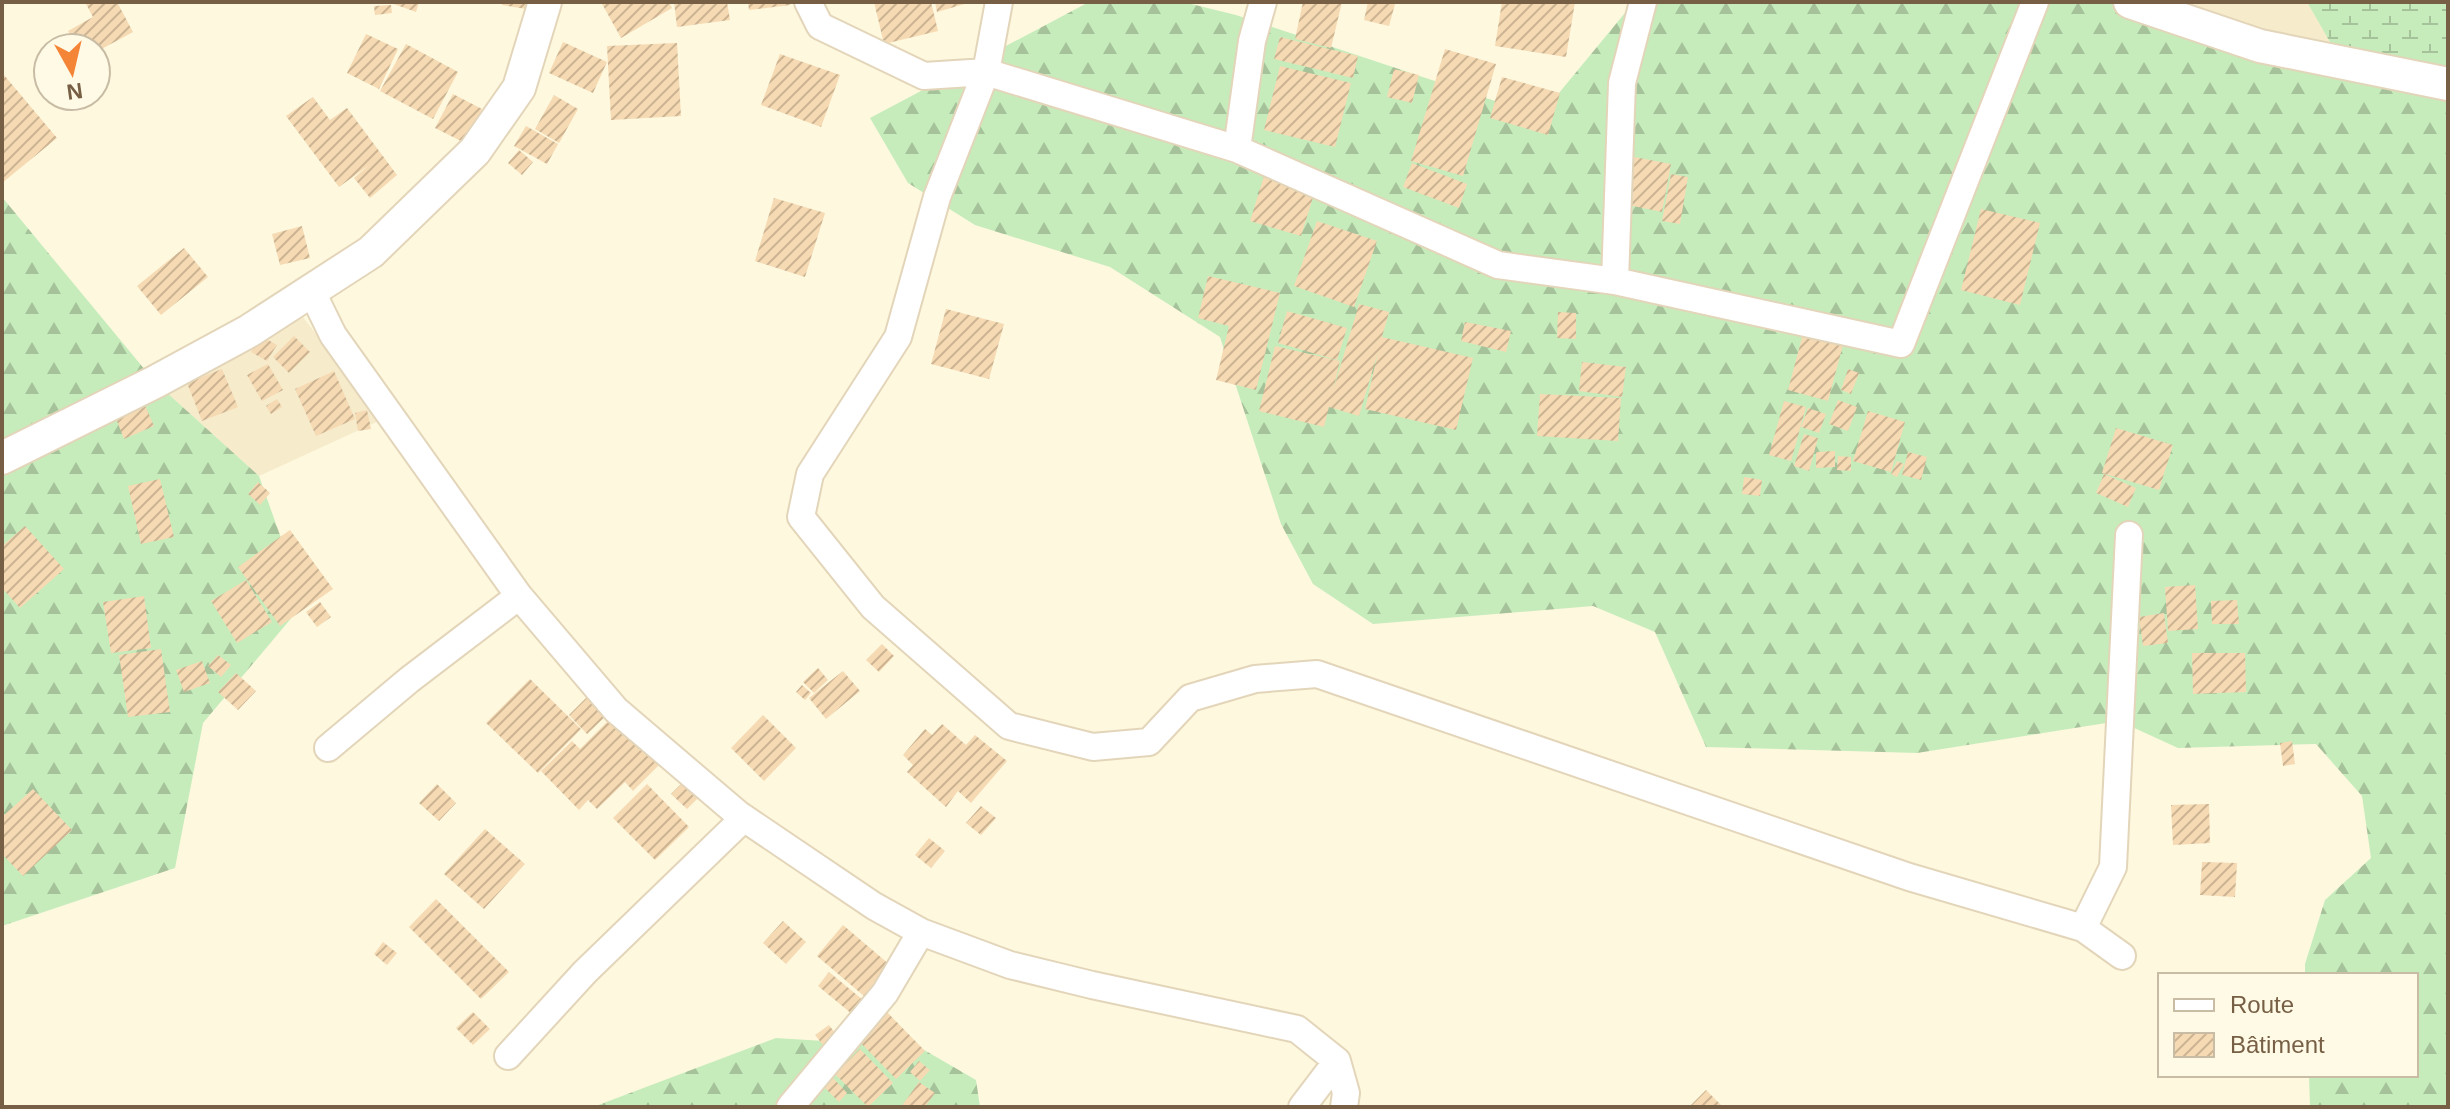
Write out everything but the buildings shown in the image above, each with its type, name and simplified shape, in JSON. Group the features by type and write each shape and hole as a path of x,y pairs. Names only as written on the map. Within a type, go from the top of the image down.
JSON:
{"street":[{"path":"2,458 249,331 371,252 475,151 519,88 545,2"},
{"path":"808,2 820,26 924,76 986,72 1237,149 1498,265 1615,281 1901,344 2035,2"},
{"path":"999,2 986,72 937,197 898,337 810,474 801,517 873,607 1009,726 1093,747 1149,742 1190,698 1255,679 1317,674 1909,877 2083,928 2122,956"},
{"path":"1237,149 1252,41 1263,2"},
{"path":"1615,281 1622,83 1643,2"},
{"path":"2130,2 2260,46 2448,84"},
{"path":"312,292 333,335 519,596 616,710 744,818 874,906 921,932 1010,965 1297,1029 1337,1061 1346,1093 1344,1107"},
{"path":"2083,928 2113,867 2129,535"},
{"path":"328,748 409,680 519,596"},
{"path":"508,1056 585,972 744,818"},
{"path":"790,1107 885,993 921,932"},
{"path":"1302,1107 1337,1061"}],"shaded area":[{"path":"2149,2 2307,2 2342,63"},
{"path":"291,302 383,419 259,476 155,382"}],"green space":[{"path":"1089,2 1183,2 1236,15 1540,116 1634,2 2149,2 2448,84 2448,1107 2310,1107 2309,1077 2418,1077 2418,973 2305,973 2325,900 2371,858 2362,796 2316,744 2178,748 2119,721 1917,753 1706,747 1655,632 1593,606 1373,624 1313,584 1281,524 1220,337 1110,267 975,225 908,183 870,118"},
{"path":"2307,2 2448,2 2448,84 2342,63"},
{"path":"2,197 155,382 259,476 304,603 203,723 175,868 2,926"},
{"path":"776,1038 919,1047 976,1080 980,1107 593,1107"}]}
